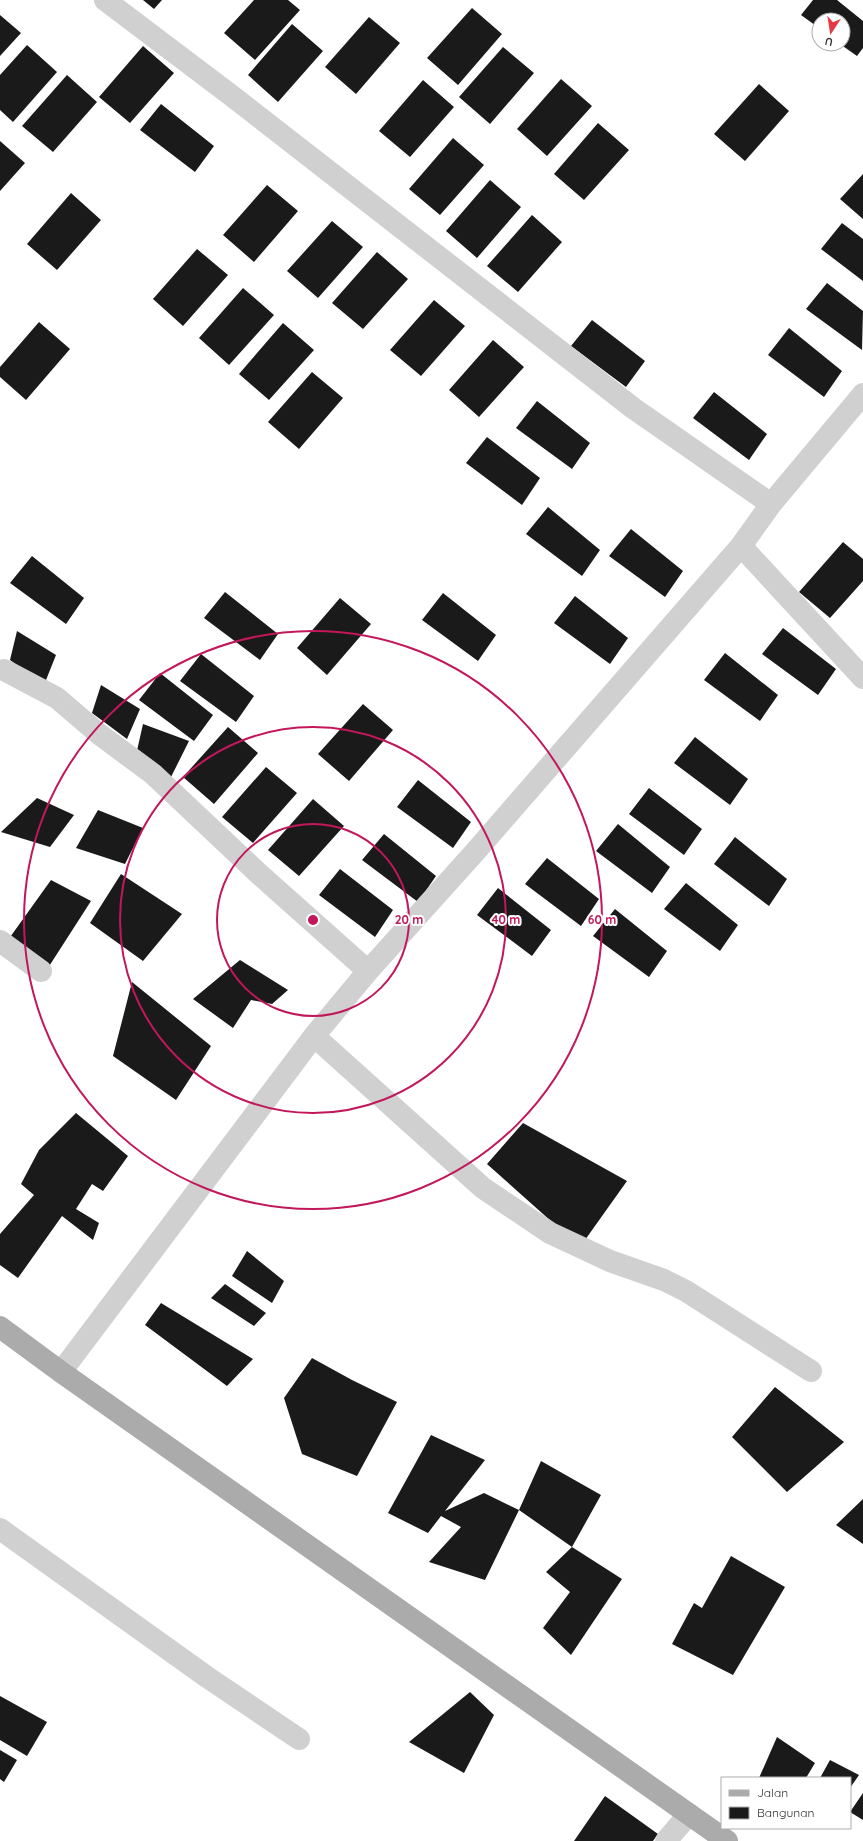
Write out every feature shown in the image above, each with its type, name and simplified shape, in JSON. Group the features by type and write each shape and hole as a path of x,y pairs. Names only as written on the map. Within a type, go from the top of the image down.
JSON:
{"main road":[{"path":"2,1333 61,1372 728,1841"}],"street":[{"path":"105,0 238,101 633,408 771,504"},
{"path":"61,1372 314,1036 368,971 475,852 741,546 771,504 863,394"},
{"path":"741,546 863,678"},
{"path":"4,670 58,698 99,734 154,774 258,873 368,971"},
{"path":"0,941 41,971"},
{"path":"314,1036 483,1188 550,1233 610,1260 664,1280 686,1291 811,1371"},
{"path":"0,1529 207,1677 299,1739"},
{"path":"666,1841 690,1814"}],"building":[{"path":"143,0 162,0 154,9"},
{"path":"254,0 288,0 300,10 255,60 224,33"},
{"path":"813,0 837,0 863,21 863,48 857,56 851,52 851,12 811,12 811,22 801,15"},
{"path":"472,8 502,34 458,85 427,58"},
{"path":"0,15 21,33 0,56"},
{"path":"369,17 400,43 356,94 325,67"},
{"path":"292,24 323,51 278,102 248,75"},
{"path":"27,45 57,72 13,122 0,110 0,75"},
{"path":"143,46 174,73 130,123 99,97"},
{"path":"503,47 534,73 490,124 459,97"},
{"path":"67,75 97,102 53,152 22,126"},
{"path":"561,79 592,106 547,156 517,129"},
{"path":"423,80 454,107 410,157 379,131"},
{"path":"759,84 789,111 745,161 714,134"},
{"path":"161,104 214,146 195,172 140,130"},
{"path":"598,123 629,150 584,200 554,174"},
{"path":"453,138 484,165 440,215 409,189"},
{"path":"0,141 25,163 0,191"},
{"path":"863,174 863,219 840,199"},
{"path":"490,180 521,207 477,258 446,231"},
{"path":"267,185 298,211 254,262 223,235"},
{"path":"71,193 101,220 57,270 27,244"},
{"path":"532,215 562,242 518,292 487,266"},
{"path":"332,221 363,247 318,298 287,271"},
{"path":"842,223 863,239 863,281 821,249"},
{"path":"197,249 228,275 183,326 153,299"},
{"path":"377,252 408,279 363,329 332,303"},
{"path":"827,283 863,311 862,350 806,309"},
{"path":"243,288 274,315 229,365 199,338"},
{"path":"434,300 465,326 421,376 390,350"},
{"path":"592,320 645,361 626,387 571,346"},
{"path":"39,322 70,349 26,400 0,377 0,367"},
{"path":"283,323 314,350 269,400 239,374"},
{"path":"789,328 842,371 824,397 768,355"},
{"path":"493,340 524,367 479,417 449,390"},
{"path":"312,372 343,398 299,449 268,422"},
{"path":"714,392 767,434 749,460 693,418"},
{"path":"537,401 590,443 572,469 516,428"},
{"path":"487,437 540,478 522,505 466,463"},
{"path":"548,507 600,550 582,576 526,534"},
{"path":"631,529 683,571 665,597 609,556"},
{"path":"843,542 863,559 863,581 830,618 799,592"},
{"path":"32,556 84,598 66,624 10,583"},
{"path":"225,592 278,634 260,660 204,618"},
{"path":"443,593 496,635 478,661 422,620"},
{"path":"575,596 628,638 610,664 554,623"},
{"path":"340,598 371,624 327,675 297,648"},
{"path":"783,628 836,669 818,695 762,654"},
{"path":"17,631 56,655 44,685 10,660"},
{"path":"725,653 778,695 760,721 704,680"},
{"path":"201,654 254,696 236,722 180,681"},
{"path":"160,673 213,715 194,741 139,700"},
{"path":"101,685 140,709 127,739 92,713"},
{"path":"363,704 393,730 349,781 318,754"},
{"path":"143,724 189,741 171,777 136,755"},
{"path":"228,727 258,753 214,804 183,777"},
{"path":"695,737 748,779 730,805 674,763"},
{"path":"266,767 297,793 253,843 222,817"},
{"path":"418,780 471,822 453,848 397,807"},
{"path":"649,788 702,829 684,855 629,814"},
{"path":"37,798 74,815 50,847 1,832"},
{"path":"313,799 344,826 299,876 268,850"},
{"path":"98,810 143,828 125,864 76,848"},
{"path":"618,824 670,867 652,893 596,851"},
{"path":"384,834 436,876 418,902 362,860"},
{"path":"735,837 787,879 769,906 714,864"},
{"path":"547,858 599,899 581,926 525,884"},
{"path":"340,869 393,910 375,937 319,895"},
{"path":"121,874 182,914 143,961 90,923"},
{"path":"51,880 91,901 46,971 8,940"},
{"path":"686,883 738,925 720,951 664,909"},
{"path":"498,888 551,930 532,956 477,915"},
{"path":"615,909 667,951 649,977 593,936"},
{"path":"240,960 288,990 272,1004 251,1000 233,1028 193,999"},
{"path":"132,982 211,1046 176,1100 113,1056"},
{"path":"76,1113 128,1156 103,1191 92,1184 76,1209 99,1223 93,1240 62,1216 18,1278 0,1265 0,1234 34,1195 21,1184 39,1150"},
{"path":"523,1123 627,1181 580,1247 487,1164"},
{"path":"247,1251 284,1281 272,1303 232,1276"},
{"path":"225,1284 266,1313 254,1326 211,1298"},
{"path":"161,1303 253,1359 227,1386 145,1325"},
{"path":"312,1358 397,1402 357,1476 302,1454 284,1398"},
{"path":"775,1387 844,1442 787,1492 732,1437"},
{"path":"431,1435 485,1460 445,1511 484,1493 519,1510 485,1580 429,1562 461,1527 441,1516 428,1533 388,1513"},
{"path":"541,1461 601,1495 572,1547 519,1510"},
{"path":"863,1499 863,1544 836,1525"},
{"path":"572,1547 622,1579 571,1655 543,1628 570,1592 546,1572"},
{"path":"731,1556 785,1587 733,1675 672,1644 694,1603 702,1608"},
{"path":"470,1692 494,1715 464,1773 409,1742"},
{"path":"0,1696 47,1722 27,1756 0,1740"},
{"path":"777,1737 815,1763 807,1777 759,1777"},
{"path":"0,1750 17,1760 4,1782 0,1779"},
{"path":"830,1760 859,1775 851,1787 851,1777 821,1777"},
{"path":"863,1793 863,1820 851,1813"},
{"path":"605,1796 658,1834 653,1841 574,1841"}]}
